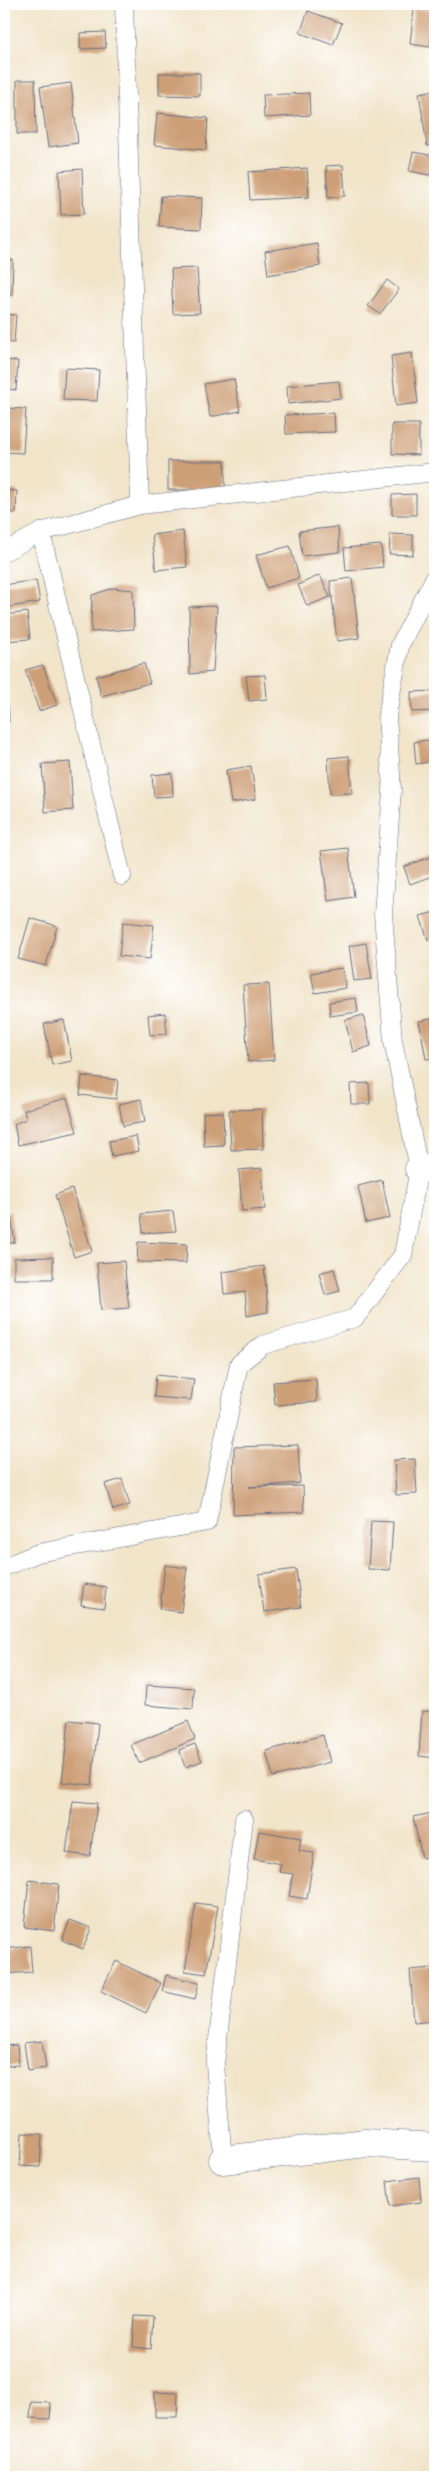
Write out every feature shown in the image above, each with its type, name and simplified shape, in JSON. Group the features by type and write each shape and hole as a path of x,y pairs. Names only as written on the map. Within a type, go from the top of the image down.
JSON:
{"street":[{"path":"223,2160 366,2144 435,2147"}],"lane":[{"path":"124,4 140,505"},
{"path":"4,552 41,532 140,505 435,472"},
{"path":"41,532 122,876"},
{"path":"4,1567 38,1552 207,1522 239,1364 263,1345 355,1318 403,1255 427,1169 393,1041 383,914 392,790 387,716 400,645 435,577"},
{"path":"223,2160 215,2064 244,1819"}],"building":[{"path":"414,9 434,11 430,47 410,44"},
{"path":"308,11 342,23 333,45 300,33"},
{"path":"105,32 106,48 80,49 80,33"},
{"path":"159,73 200,73 200,96 159,95"},
{"path":"17,80 35,80 36,134 17,134"},
{"path":"71,83 78,143 48,147 40,87"},
{"path":"435,90 435,145 427,146 419,93"},
{"path":"309,93 310,115 264,118 263,95"},
{"path":"157,113 208,118 206,150 154,145"},
{"path":"413,152 435,156 435,176 409,171"},
{"path":"343,165 345,196 328,198 326,166"},
{"path":"307,168 309,197 250,200 248,172"},
{"path":"82,169 84,214 61,215 59,171"},
{"path":"161,196 202,198 201,229 159,227"},
{"path":"317,243 320,266 268,275 265,251"},
{"path":"4,260 13,260 12,295 4,295"},
{"path":"197,268 200,313 173,314 171,269"},
{"path":"387,280 399,289 380,314 368,306"},
{"path":"4,314 16,315 14,343 4,342"},
{"path":"412,353 418,403 396,406 391,356"},
{"path":"4,360 18,361 16,390 4,389"},
{"path":"65,368 99,370 97,401 63,400"},
{"path":"234,379 240,411 210,417 204,384"},
{"path":"339,381 341,398 288,404 287,386"},
{"path":"4,408 26,409 23,453 4,452"},
{"path":"334,413 335,432 286,434 285,415"},
{"path":"392,424 419,424 419,455 392,454"},
{"path":"168,461 225,461 225,490 168,490"},
{"path":"4,490 17,491 16,513 4,513"},
{"path":"416,494 416,515 392,515 392,495"},
{"path":"338,527 340,552 302,556 299,531"},
{"path":"183,531 187,567 156,570 152,535"},
{"path":"390,534 413,535 413,555 389,554"},
{"path":"381,545 383,567 346,571 344,548"},
{"path":"290,546 299,578 266,588 256,555"},
{"path":"320,575 330,597 307,606 298,585"},
{"path":"352,578 359,638 337,641 330,581"},
{"path":"36,580 40,602 4,608 4,585"},
{"path":"113,588 133,590 134,629 91,632 92,595"},
{"path":"217,606 213,672 190,674 189,607"},
{"path":"27,612 30,639 4,641 4,615"},
{"path":"430,632 435,632 435,653 431,653"},
{"path":"144,663 150,683 101,696 96,676"},
{"path":"43,665 57,705 39,711 25,670"},
{"path":"265,675 267,699 249,701 246,676"},
{"path":"435,691 435,711 412,712 411,692"},
{"path":"8,705 9,722 4,723 4,706"},
{"path":"435,739 435,761 416,764 414,742"},
{"path":"349,756 352,793 330,794 328,758"},
{"path":"70,762 73,810 45,812 42,764"},
{"path":"251,766 256,799 231,803 226,770"},
{"path":"172,773 173,796 154,797 152,775"},
{"path":"348,848 354,897 328,901 321,851"},
{"path":"435,855 435,875 410,884 404,867"},
{"path":"435,912 435,938 428,940 420,916"},
{"path":"30,918 57,926 46,966 18,959"},
{"path":"123,922 154,925 150,959 119,956"},
{"path":"366,943 372,979 354,981 349,946"},
{"path":"342,968 346,988 315,993 311,973"},
{"path":"269,984 274,1060 248,1062 243,985"},
{"path":"356,998 358,1012 330,1016 329,1002"},
{"path":"165,1013 167,1034 150,1035 148,1015"},
{"path":"363,1015 371,1046 353,1052 345,1020"},
{"path":"435,1018 435,1058 426,1059 419,1021"},
{"path":"64,1020 72,1061 52,1065 44,1024"},
{"path":"82,1076 118,1080 116,1099 80,1095"},
{"path":"369,1083 370,1104 351,1104 350,1084"},
{"path":"67,1098 77,1132 18,1145 14,1124 26,1119 24,1110"},
{"path":"141,1099 145,1122 123,1126 119,1104"},
{"path":"262,1109 263,1149 231,1150 229,1110"},
{"path":"223,1112 224,1145 204,1146 203,1113"},
{"path":"136,1136 139,1151 112,1156 109,1141"},
{"path":"262,1168 265,1209 242,1211 239,1170"},
{"path":"382,1180 390,1218 366,1223 358,1186"},
{"path":"72,1189 92,1251 74,1257 55,1195"},
{"path":"10,1211 15,1242 4,1245 4,1213"},
{"path":"173,1211 176,1231 143,1233 141,1214"},
{"path":"138,1242 187,1244 186,1263 137,1262"},
{"path":"53,1257 53,1279 14,1279 14,1258"},
{"path":"124,1261 129,1308 101,1310 97,1263"},
{"path":"264,1266 268,1312 247,1316 245,1292 224,1294 222,1272"},
{"path":"334,1269 340,1291 325,1295 319,1273"},
{"path":"156,1375 194,1379 191,1400 154,1397"},
{"path":"316,1379 317,1402 275,1405 273,1382"},
{"path":"298,1445 300,1483 249,1487 303,1486 304,1512 233,1515 234,1447"},
{"path":"415,1459 417,1494 396,1495 394,1460"},
{"path":"122,1479 130,1505 113,1510 105,1484"},
{"path":"371,1521 393,1522 390,1570 368,1569"},
{"path":"165,1565 187,1568 181,1612 160,1609"},
{"path":"296,1569 301,1607 264,1612 259,1574"},
{"path":"84,1584 106,1587 104,1608 81,1605"},
{"path":"146,1685 194,1688 193,1709 145,1705"},
{"path":"422,1711 435,1712 435,1758 419,1756"},
{"path":"69,1720 98,1723 92,1785 62,1782"},
{"path":"188,1721 195,1739 139,1763 131,1745"},
{"path":"323,1735 330,1762 273,1777 266,1751"},
{"path":"195,1744 202,1761 185,1767 179,1750"},
{"path":"73,1801 97,1803 90,1856 66,1853"},
{"path":"432,1813 435,1824 435,1855 422,1858 413,1817"},
{"path":"259,1831 301,1838 299,1851 314,1853 307,1899 289,1896 293,1874 279,1872 281,1864 254,1859"},
{"path":"29,1880 59,1884 54,1931 24,1927"},
{"path":"196,1903 218,1906 206,1974 185,1971"},
{"path":"70,1920 91,1928 83,1949 62,1940"},
{"path":"30,1946 32,1972 4,1974 4,1949"},
{"path":"116,1961 161,1983 146,2013 101,1991"},
{"path":"432,1968 435,2020 414,2022 410,1970"},
{"path":"166,1975 199,1983 195,1999 162,1991"},
{"path":"42,2041 46,2068 28,2071 24,2043"},
{"path":"17,2045 19,2065 4,2066 4,2046"},
{"path":"22,2133 42,2134 40,2167 20,2166"},
{"path":"419,2177 421,2202 390,2206 387,2181"},
{"path":"135,2316 153,2317 151,2349 133,2347"},
{"path":"155,2392 178,2393 177,2417 155,2417"},
{"path":"31,2402 51,2403 50,2419 30,2418"}]}
